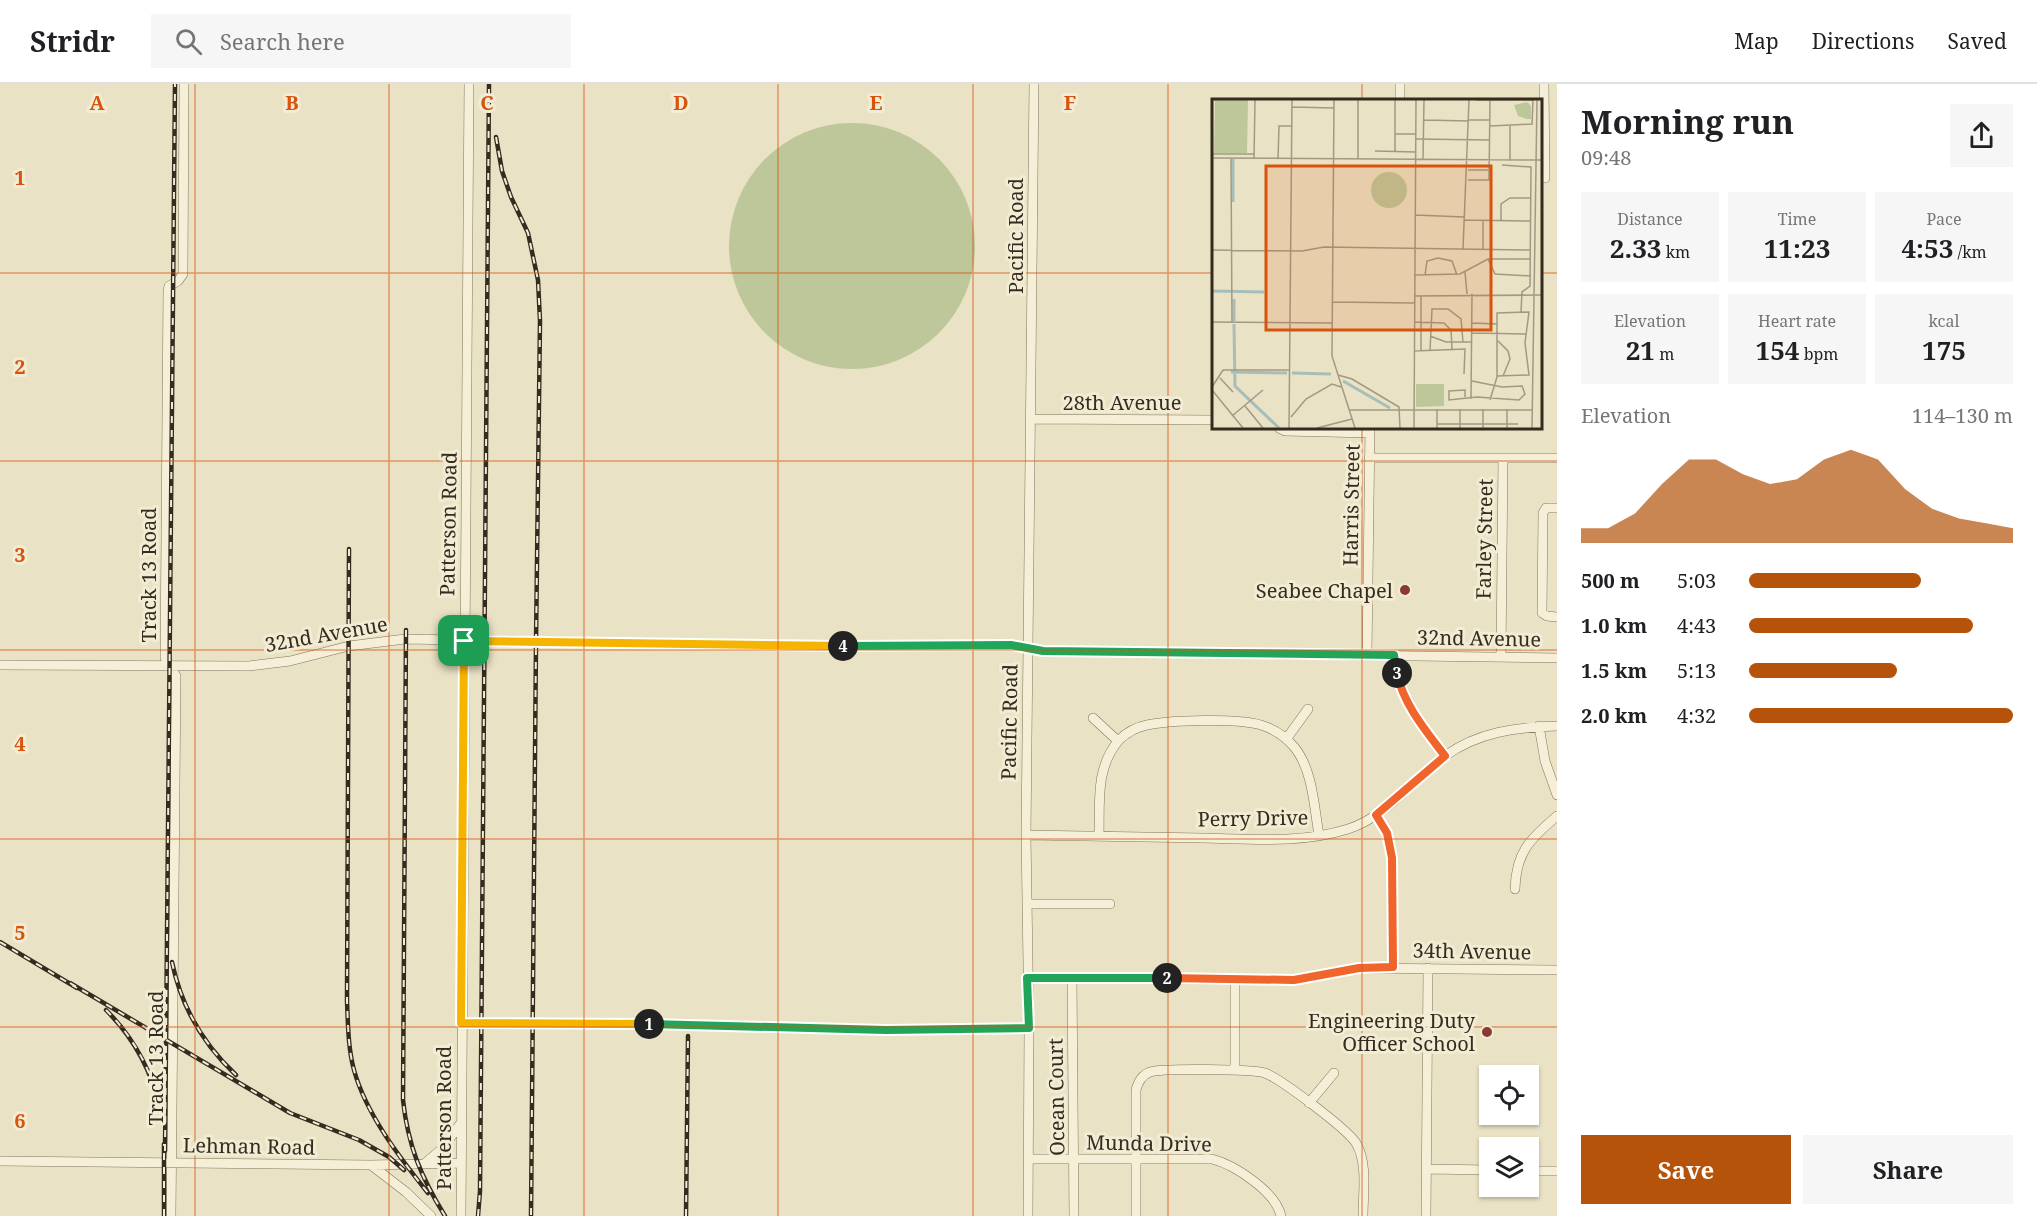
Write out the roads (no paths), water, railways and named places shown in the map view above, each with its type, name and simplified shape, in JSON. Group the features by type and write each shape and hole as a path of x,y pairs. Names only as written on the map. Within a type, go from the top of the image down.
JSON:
{"street":[{"name":"Track 13 Road","path":"171,1216 176,676 165,658 168,291 169,286 178,281 183,274 184,84"},
{"name":"Patterson Road","path":"461,1216 469,84"},
{"name":"Pacific Road","path":"1028,1216 1029,1028 1026,835 1034,84"},
{"path":"1543,178 1544,84"},
{"name":"28th Avenue","path":"1031,419 1212,420"},
{"path":"1281,429 1287,432 1370,430"},
{"name":"Harris Street","path":"1367,655 1370,430"},
{"path":"1369,458 1557,458"},
{"name":"Farley Street","path":"1501,656 1503,458"},
{"path":"1557,508 1546,508 1543,513 1542,602 1544,615 1557,617"},
{"name":"32nd Avenue","path":"0,665 259,665 290,661 348,646 405,639 793,646 1011,645 1043,651 1557,658"},
{"path":"1394,655 1398,681 1405,697 1425,730 1445,756"},
{"path":"1287,738 1308,709"},
{"path":"1093,718 1118,741"},
{"path":"1099,836 1101,778 1106,761 1118,741 1131,732 1149,725 1189,721 1254,723 1287,738 1305,767 1319,835"},
{"path":"1539,726 1545,761 1557,795"},
{"name":"Perry Drive","path":"1026,835 1289,840 1346,830 1376,815 1445,756 1478,737 1539,726 1557,726"},
{"path":"1376,815 1387,833 1392,858 1393,967"},
{"path":"1515,889 1517,868 1524,849 1536,834 1557,816"},
{"path":"1027,904 1110,904"},
{"name":"34th Avenue","path":"1027,978 1299,980 1359,968 1557,970"},
{"path":"1426,1216 1428,968"},
{"name":"Ocean Court","path":"1072,978 1074,1216"},
{"path":"1235,979 1235,1070"},
{"path":"461,1023 646,1024 886,1030 1029,1028"},
{"path":"1136,1216 1136,1090 1138,1083 1144,1075 1154,1071 1235,1070 1257,1071 1269,1076 1347,1132 1357,1144 1363,1163 1363,1216"},
{"path":"1309,1103 1334,1073"},
{"path":"424,1164 442,1149 462,1123"},
{"name":"Munda Drive","path":"1028,1159 1203,1159 1221,1162 1232,1167 1269,1194 1278,1206 1281,1216"},
{"name":"Lehman Road","path":"0,1161 371,1165 461,1163"},
{"path":"371,1165 406,1192 431,1216"},
{"path":"1426,1170 1479,1170"},
{"path":"1539,1171 1557,1171"}],"railway":[{"path":"165,1151 175,84"},
{"path":"478,1216 489,84"},
{"path":"496,137 502,171 528,233 538,280 540,321 531,1216"},
{"path":"349,549 347,1001 349,1045 359,1086 375,1119 428,1193"},
{"path":"406,630 403,1100 408,1132 417,1161 445,1216"},
{"path":"0,942 77,988"},
{"path":"172,962 181,994 195,1024 214,1051 236,1075"},
{"path":"70,983 290,1113 359,1140 389,1157 404,1170"},
{"path":"106,1010 125,1032 140,1055 152,1080 160,1108"},
{"path":"686,1216 688,1036"},
{"path":"164,1144 164,1216"}],"place":[{"name":"Seabee Chapel","path":"1405,590"},
{"name":"Engineering Duty Officer School","path":"1487,1032"}]}
